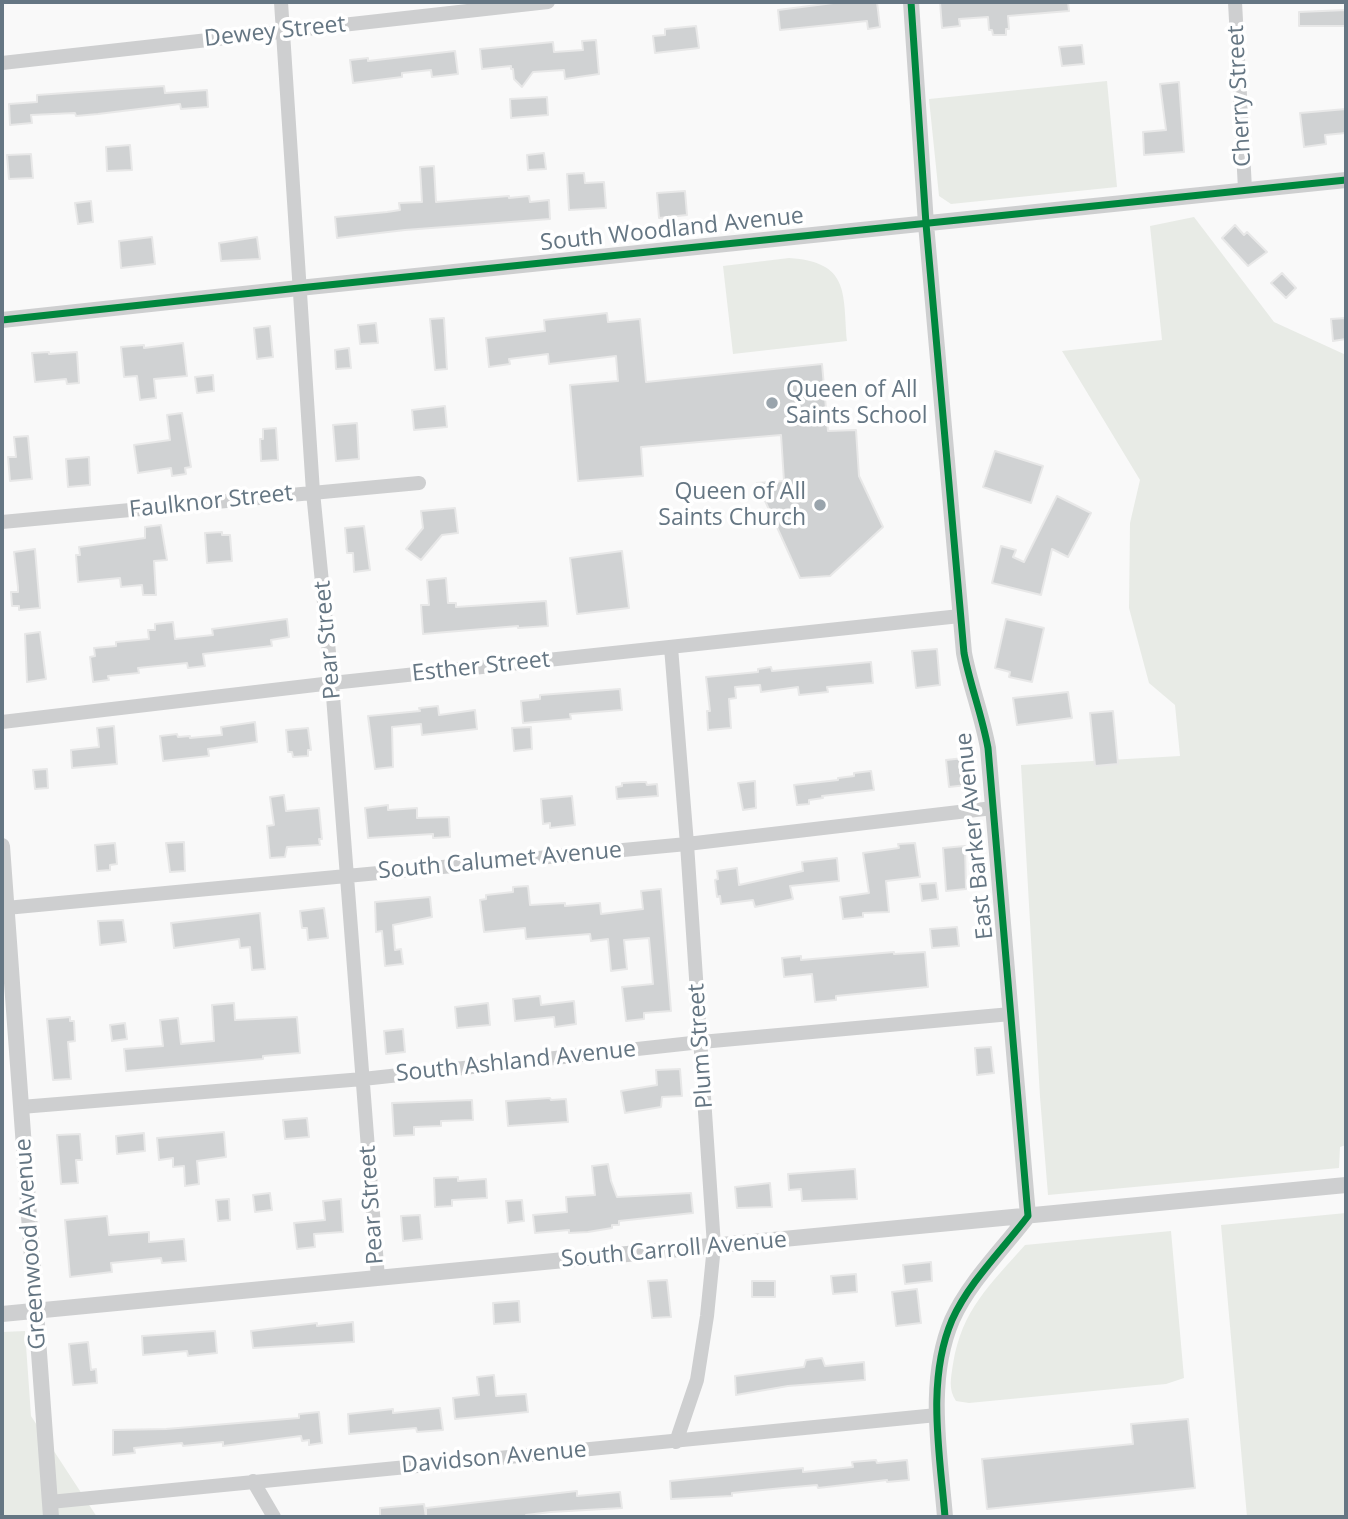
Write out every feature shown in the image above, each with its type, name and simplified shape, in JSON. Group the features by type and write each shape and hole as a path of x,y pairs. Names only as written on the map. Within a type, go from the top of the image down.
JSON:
{"street":[{"name":"Pear Street","path":"281,2 313,492 332,683 378,1278"},
{"name":"Dewey Street","path":"2,63 548,2"},
{"name":"East Barker Avenue","path":"911,2 926,224 961,616 969,682 983,720 988,748 1028,1216"},
{"name":"Cherry Street","path":"1235,2 1245,189"},
{"name":"South Woodland Avenue","path":"2,320 1346,180"},
{"name":"Faulknor Street","path":"2,522 419,483"},
{"name":"Esther Street","path":"2,722 332,683 961,616"},
{"name":"Plum Street","path":"671,647 714,1246 707,1316 696,1380 676,1441"},
{"name":"South Calumet Avenue","path":"6,908 687,844 993,808"},
{"name":"Greenwood Avenue","path":"2,846 51,1510"},
{"name":"South Ashland Avenue","path":"21,1107 363,1079 701,1042 1011,1014"},
{"name":"South Carroll Avenue","path":"2,1314 1346,1185"},
{"path":"946,1517 937,1415 943,1347 953,1319 968,1292 1028,1216"},
{"name":"Davidson Avenue","path":"51,1510 253,1480 937,1415"},
{"path":"253,1480 274,1517"}],"shaded area":[{"path":"1107,81 1117,187 951,204 939,196 929,99"},
{"path":"1194,217 1274,322 1346,355 1346,1145 1340,1147 1339,1168 1048,1195 1021,765 1180,756 1175,705 1149,683 1129,608 1130,523 1140,480 1062,351 1162,340 1150,226"},
{"path":"789,258 809,261 833,273 843,295 847,341 733,354 723,266"},
{"path":"1346,1213 1346,1517 1247,1517 1221,1225"},
{"path":"1171,1231 1184,1378 1166,1384 969,1403 956,1401 951,1379 963,1328 979,1299 1025,1245"},
{"path":"25,1331 31,1416 97,1517 2,1517 2,1332"}],"building":[{"path":"841,2 877,2 880,27 868,29 867,21 780,30 778,10"},
{"path":"940,2 1068,2 1069,11 1008,16 1009,29 1006,29 1006,35 993,35 992,30 989,30 988,17 959,19 960,26 942,28"},
{"path":"1346,10 1346,26 1299,26 1299,12"},
{"path":"696,26 699,48 655,53 653,36 665,35 665,29"},
{"path":"596,40 599,74 565,79 564,70 533,72 522,87 514,79 511,66 482,69 480,49 553,42 554,52 583,50 582,41"},
{"path":"1082,45 1084,64 1062,66 1059,47"},
{"path":"455,51 458,74 432,77 431,70 402,73 402,77 353,83 350,60 368,58 368,61"},
{"path":"1179,82 1184,152 1144,155 1143,132 1166,130 1160,84"},
{"path":"164,86 165,93 207,90 208,107 181,109 180,104 76,116 75,113 31,115 32,123 10,125 9,104 37,102 37,95"},
{"path":"547,97 548,115 511,118 510,99"},
{"path":"1346,109 1346,133 1325,135 1326,144 1304,147 1300,113"},
{"path":"130,145 132,170 107,171 106,147"},
{"path":"544,153 546,169 528,170 527,155"},
{"path":"31,154 33,178 9,179 7,155"},
{"path":"434,166 436,202 529,196 530,202 549,200 550,219 337,238 335,217 400,210 399,203 422,202 420,167"},
{"path":"584,173 585,183 604,182 606,208 569,210 567,174"},
{"path":"685,191 687,215 659,218 657,193"},
{"path":"91,201 93,222 78,224 75,203"},
{"path":"1235,225 1244,235 1247,232 1267,252 1248,266 1222,238"},
{"path":"152,237 155,264 121,268 119,241"},
{"path":"257,237 260,259 221,261 219,243"},
{"path":"1282,273 1296,288 1286,298 1271,283"},
{"path":"607,313 608,322 640,319 646,382 822,364 828,431 856,430 859,476 883,527 830,576 800,578 757,483 784,481 781,435 641,447 643,476 578,481 570,385 618,381 616,356 549,364 548,354 509,359 510,364 489,367 486,338 545,331 544,320"},
{"path":"444,318 447,369 435,370 430,319"},
{"path":"1346,318 1346,339 1333,341 1331,319"},
{"path":"376,323 378,343 360,344 358,325"},
{"path":"270,326 273,357 257,359 254,328"},
{"path":"183,343 187,376 154,379 156,398 140,400 137,376 124,377 121,347 144,345 144,348"},
{"path":"349,348 351,368 336,369 335,350"},
{"path":"77,352 79,383 67,384 66,379 35,382 32,353"},
{"path":"213,375 214,391 197,393 195,377"},
{"path":"445,406 447,427 414,430 412,410"},
{"path":"182,413 191,467 185,468 186,474 172,476 171,468 138,473 134,445 170,440 167,415"},
{"path":"357,423 359,459 336,461 333,425"},
{"path":"276,428 278,460 261,461 260,439 263,439 263,429"},
{"path":"28,436 32,479 10,481 8,457 16,457 14,437"},
{"path":"995,451 1043,466 1031,503 983,487"},
{"path":"89,457 90,485 68,487 66,459"},
{"path":"1057,496 1091,513 1068,557 1052,549 1041,595 992,583 1001,546 1016,550 1013,557 1024,562"},
{"path":"455,508 458,533 442,535 421,560 406,549 423,528 421,511"},
{"path":"161,525 167,560 154,561 156,595 143,595 142,585 121,587 120,578 78,582 76,555 80,555 79,547 145,538 145,527"},
{"path":"364,526 370,570 354,572 353,553 347,553 345,528"},
{"path":"222,532 222,535 230,535 232,561 207,563 205,533"},
{"path":"35,549 40,608 19,610 19,606 12,606 11,592 18,592 14,552"},
{"path":"622,551 629,608 577,614 570,558"},
{"path":"446,578 448,603 456,603 456,607 546,601 548,626 423,634 421,605 429,605 427,580"},
{"path":"287,619 289,637 271,640 272,646 203,654 205,666 188,668 187,663 138,668 139,673 108,676 109,680 93,682 90,657 95,656 94,648 116,646 116,642 149,639 148,630 155,630 155,624 173,622 175,639 213,635 212,629"},
{"path":"1006,619 1044,628 1032,682 1009,677 1010,672 995,668"},
{"path":"40,632 46,679 27,682 25,634"},
{"path":"937,649 940,685 916,688 912,651"},
{"path":"871,662 873,683 827,687 828,692 799,695 798,687 761,692 760,685 735,687 736,698 729,699 731,728 708,730 707,711 710,711 706,677 758,672 758,669 771,667 772,671"},
{"path":"620,689 622,710 570,714 571,719 523,723 521,701 540,699 540,695"},
{"path":"1068,692 1072,718 1017,725 1013,698"},
{"path":"438,706 439,715 475,710 477,729 422,735 421,724 392,727 393,767 375,769 368,716 420,711 419,708"},
{"path":"1113,711 1118,764 1095,766 1090,713"},
{"path":"255,722 257,742 208,749 209,756 163,761 160,736 177,734 178,737 190,738 222,735 221,727"},
{"path":"114,726 117,764 72,768 71,750 99,747 97,728"},
{"path":"531,727 532,749 514,751 512,728"},
{"path":"308,728 311,750 308,750 308,756 293,757 292,752 288,752 286,730"},
{"path":"964,758 967,785 949,787 946,760"},
{"path":"47,769 48,788 35,789 33,770"},
{"path":"871,771 874,790 822,796 823,798 809,800 809,804 797,805 794,785 838,780 854,776 854,773"},
{"path":"755,781 756,808 743,810 738,783"},
{"path":"646,782 647,785 657,784 658,796 617,799 616,787 622,786 622,783"},
{"path":"284,795 286,811 319,808 322,839 319,839 320,845 287,847 285,857 270,858 267,826 274,825 270,797"},
{"path":"572,796 575,825 550,828 550,823 543,824 541,799"},
{"path":"388,805 388,810 417,808 417,818 449,817 450,837 433,838 433,834 368,838 365,808"},
{"path":"184,842 185,871 170,872 166,843"},
{"path":"115,843 117,864 110,865 110,870 97,871 95,845"},
{"path":"915,843 920,877 886,881 889,912 863,913 863,917 843,919 840,897 869,893 863,853 899,848 898,844"},
{"path":"965,846 966,889 946,891 943,848"},
{"path":"837,858 839,881 790,886 793,899 755,907 753,900 721,904 720,896 717,897 717,871 737,868 739,885 803,871 802,862"},
{"path":"936,883 938,899 922,901 920,884"},
{"path":"528,886 530,905 600,903 601,914 643,909 641,891 661,889 671,1011 644,1013 644,1019 626,1021 622,987 653,984 649,938 624,940 627,969 611,971 608,939 591,941 590,934 526,939 525,928 484,932 480,900 486,899 486,895 513,892 513,887"},
{"path":"430,897 432,917 393,925 395,950 401,949 403,964 385,966 382,931 376,932 375,902"},
{"path":"324,908 328,938 308,940 307,928 302,928 300,911"},
{"path":"260,913 265,969 252,970 250,947 240,948 239,939 174,948 171,923"},
{"path":"123,920 126,942 100,945 98,921"},
{"path":"957,927 959,946 932,948 930,929"},
{"path":"925,952 928,987 836,996 836,1000 815,1002 812,974 784,977 782,958 801,956 801,960"},
{"path":"540,996 541,1005 574,1001 576,1024 555,1027 554,1017 515,1021 513,999"},
{"path":"234,1003 235,1020 297,1017 300,1053 263,1056 263,1059 126,1071 124,1049 163,1046 160,1020 178,1018 181,1044 214,1041 212,1005"},
{"path":"488,1003 490,1025 457,1028 455,1007"},
{"path":"70,1017 70,1021 74,1021 75,1041 68,1042 71,1079 53,1080 47,1019"},
{"path":"125,1023 127,1039 112,1041 110,1025"},
{"path":"403,1029 405,1052 386,1054 384,1031"},
{"path":"991,1047 994,1073 977,1075 975,1048"},
{"path":"680,1069 682,1096 662,1097 661,1107 625,1113 621,1091 657,1085 656,1070"},
{"path":"566,1099 568,1122 508,1126 506,1101"},
{"path":"472,1100 473,1120 441,1121 441,1126 414,1127 414,1135 394,1136 392,1103"},
{"path":"307,1118 309,1137 285,1139 283,1120"},
{"path":"224,1132 226,1157 197,1161 199,1184 185,1186 184,1166 173,1167 173,1158 159,1160 157,1138"},
{"path":"144,1133 145,1151 117,1154 116,1136"},
{"path":"80,1134 82,1160 76,1160 78,1183 61,1184 57,1135"},
{"path":"608,1164 617,1197 691,1193 693,1213 619,1221 619,1225 612,1225 612,1228 588,1232 569,1233 569,1230 535,1233 533,1215 567,1212 566,1197 595,1195 592,1166"},
{"path":"855,1169 857,1199 802,1201 801,1189 789,1190 788,1174"},
{"path":"458,1177 458,1181 486,1179 487,1198 452,1200 452,1206 435,1207 434,1178"},
{"path":"770,1183 772,1207 737,1208 735,1187"},
{"path":"270,1193 272,1210 255,1212 253,1195"},
{"path":"229,1199 230,1220 218,1221 216,1200"},
{"path":"341,1199 343,1232 314,1234 315,1247 297,1249 294,1223 325,1220 323,1201"},
{"path":"522,1200 524,1221 508,1223 506,1201"},
{"path":"420,1215 422,1239 403,1241 401,1216"},
{"path":"107,1216 109,1235 149,1232 149,1242 184,1239 186,1261 162,1263 161,1258 111,1263 112,1272 70,1277 65,1220"},
{"path":"931,1262 932,1281 905,1284 903,1265"},
{"path":"856,1274 857,1292 833,1294 831,1276"},
{"path":"667,1280 671,1317 652,1318 648,1281"},
{"path":"752,1281 775,1281 775,1297 752,1297"},
{"path":"917,1289 921,1323 896,1326 892,1292"},
{"path":"519,1301 520,1322 494,1324 493,1303"},
{"path":"353,1322 354,1342 253,1348 251,1331 317,1323 317,1326"},
{"path":"215,1331 217,1353 188,1356 187,1351 143,1355 142,1336"},
{"path":"88,1342 91,1370 96,1369 97,1383 73,1385 69,1344"},
{"path":"822,1358 825,1366 864,1362 865,1380 788,1386 736,1395 735,1376 804,1367 806,1360"},
{"path":"494,1375 496,1396 526,1394 528,1412 455,1419 453,1398 479,1395 477,1377"},
{"path":"440,1408 443,1430 417,1432 416,1428 349,1434 348,1414"},
{"path":"319,1412 322,1443 309,1445 309,1440 302,1441 301,1436 223,1446 223,1442 183,1446 182,1443 134,1448 135,1453 113,1455 113,1430 166,1429 299,1418 299,1414"},
{"path":"1188,1419 1195,1488 987,1509 982,1459 1133,1444 1131,1424"},
{"path":"876,1460 877,1463 907,1460 909,1480 818,1488 817,1485 732,1493 732,1496 671,1499 670,1481 803,1468 803,1472 853,1467 852,1462"},
{"path":"577,1491 577,1496 620,1492 622,1508 551,1512 526,1517 426,1517 426,1508"},
{"path":"424,1504 426,1517 380,1517 380,1508"}],"cycle path":[{"path":"911,2 926,224 964,653 988,748 1028,1216 968,1292 952,1320 944,1343 939,1368 937,1418 945,1517"},
{"path":"2,320 1346,180"}],"place":[{"name":"Queen of All Saints School","path":"772,403"},
{"name":"Queen of All Saints Church","path":"820,505"}]}
